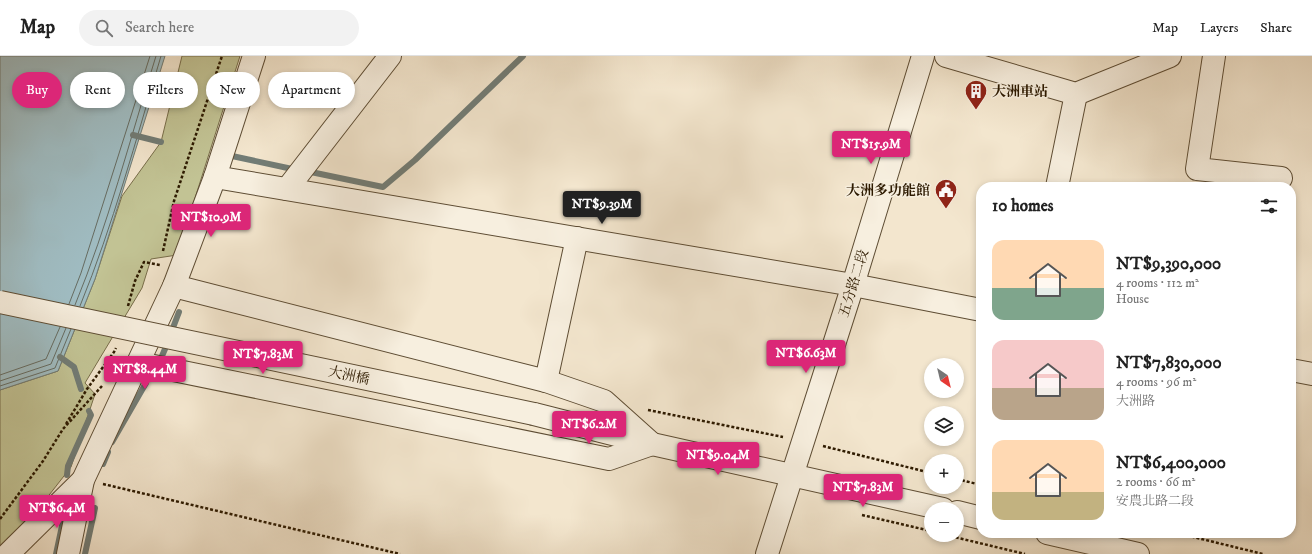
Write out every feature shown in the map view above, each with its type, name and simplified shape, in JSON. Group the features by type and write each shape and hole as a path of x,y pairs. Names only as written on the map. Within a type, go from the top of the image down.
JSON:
{"street":[{"path":"68,554 83,480 174,286 215,177 254,56"},
{"path":"287,189 390,56"},
{"name":"五分路二段","path":"767,554 791,474 853,285 922,56"},
{"path":"946,56 1076,94 1170,56"},
{"path":"1214,56 1197,169 1281,178"},
{"path":"1058,182 1076,94"},
{"path":"215,177 853,285 976,309"},
{"path":"546,381 577,238"},
{"path":"174,286 546,381 604,401 652,444"},
{"name":"大洲橋","path":"0,302 534,414 652,444 924,505"},
{"path":"139,363 609,458 652,444"},
{"path":"1296,371 1312,374"},
{"path":"8,554 83,480"},
{"path":"964,514 976,517"},
{"path":"1069,538 1138,554"}],"path":[{"path":"158,272 174,201 222,56"},
{"path":"0,519 43,461 87,389 114,352 135,281 144,262 160,265"},
{"path":"63,430 103,385"},
{"path":"642,409 802,441 924,471"},
{"path":"83,480 400,554"},
{"path":"964,481 976,484"},
{"path":"1197,538 1263,554"},
{"path":"964,539 1025,554"}],"green space":[{"path":"182,56 240,56 235,72 206,72 206,108 224,108 177,255 151,259 142,288 85,383 95,394 71,467 3,554 0,554 0,390 58,371 95,279 122,196 161,142 169,108 198,108 198,72 178,72"}],"water":[{"path":"0,56 165,56 160,72 133,72 133,108 149,108 95,279 58,371 0,390"}],"waterway":[{"path":"306,171 383,187 415,160 523,56"},
{"path":"133,135 161,142"},
{"path":"232,156 297,170"},
{"path":"171,333 179,312"},
{"path":"162,356 168,342"},
{"path":"60,357 74,367 81,389"},
{"path":"112,442 146,383"},
{"path":"67,475 68,466 91,415 89,411"},
{"path":"103,464 108,452"},
{"path":"85,554 95,508"},
{"path":"56,554 63,521"}],"place":[{"name":"大洲車站","path":"976,110"},
{"name":"大洲多功能館","path":"946,210"}]}
